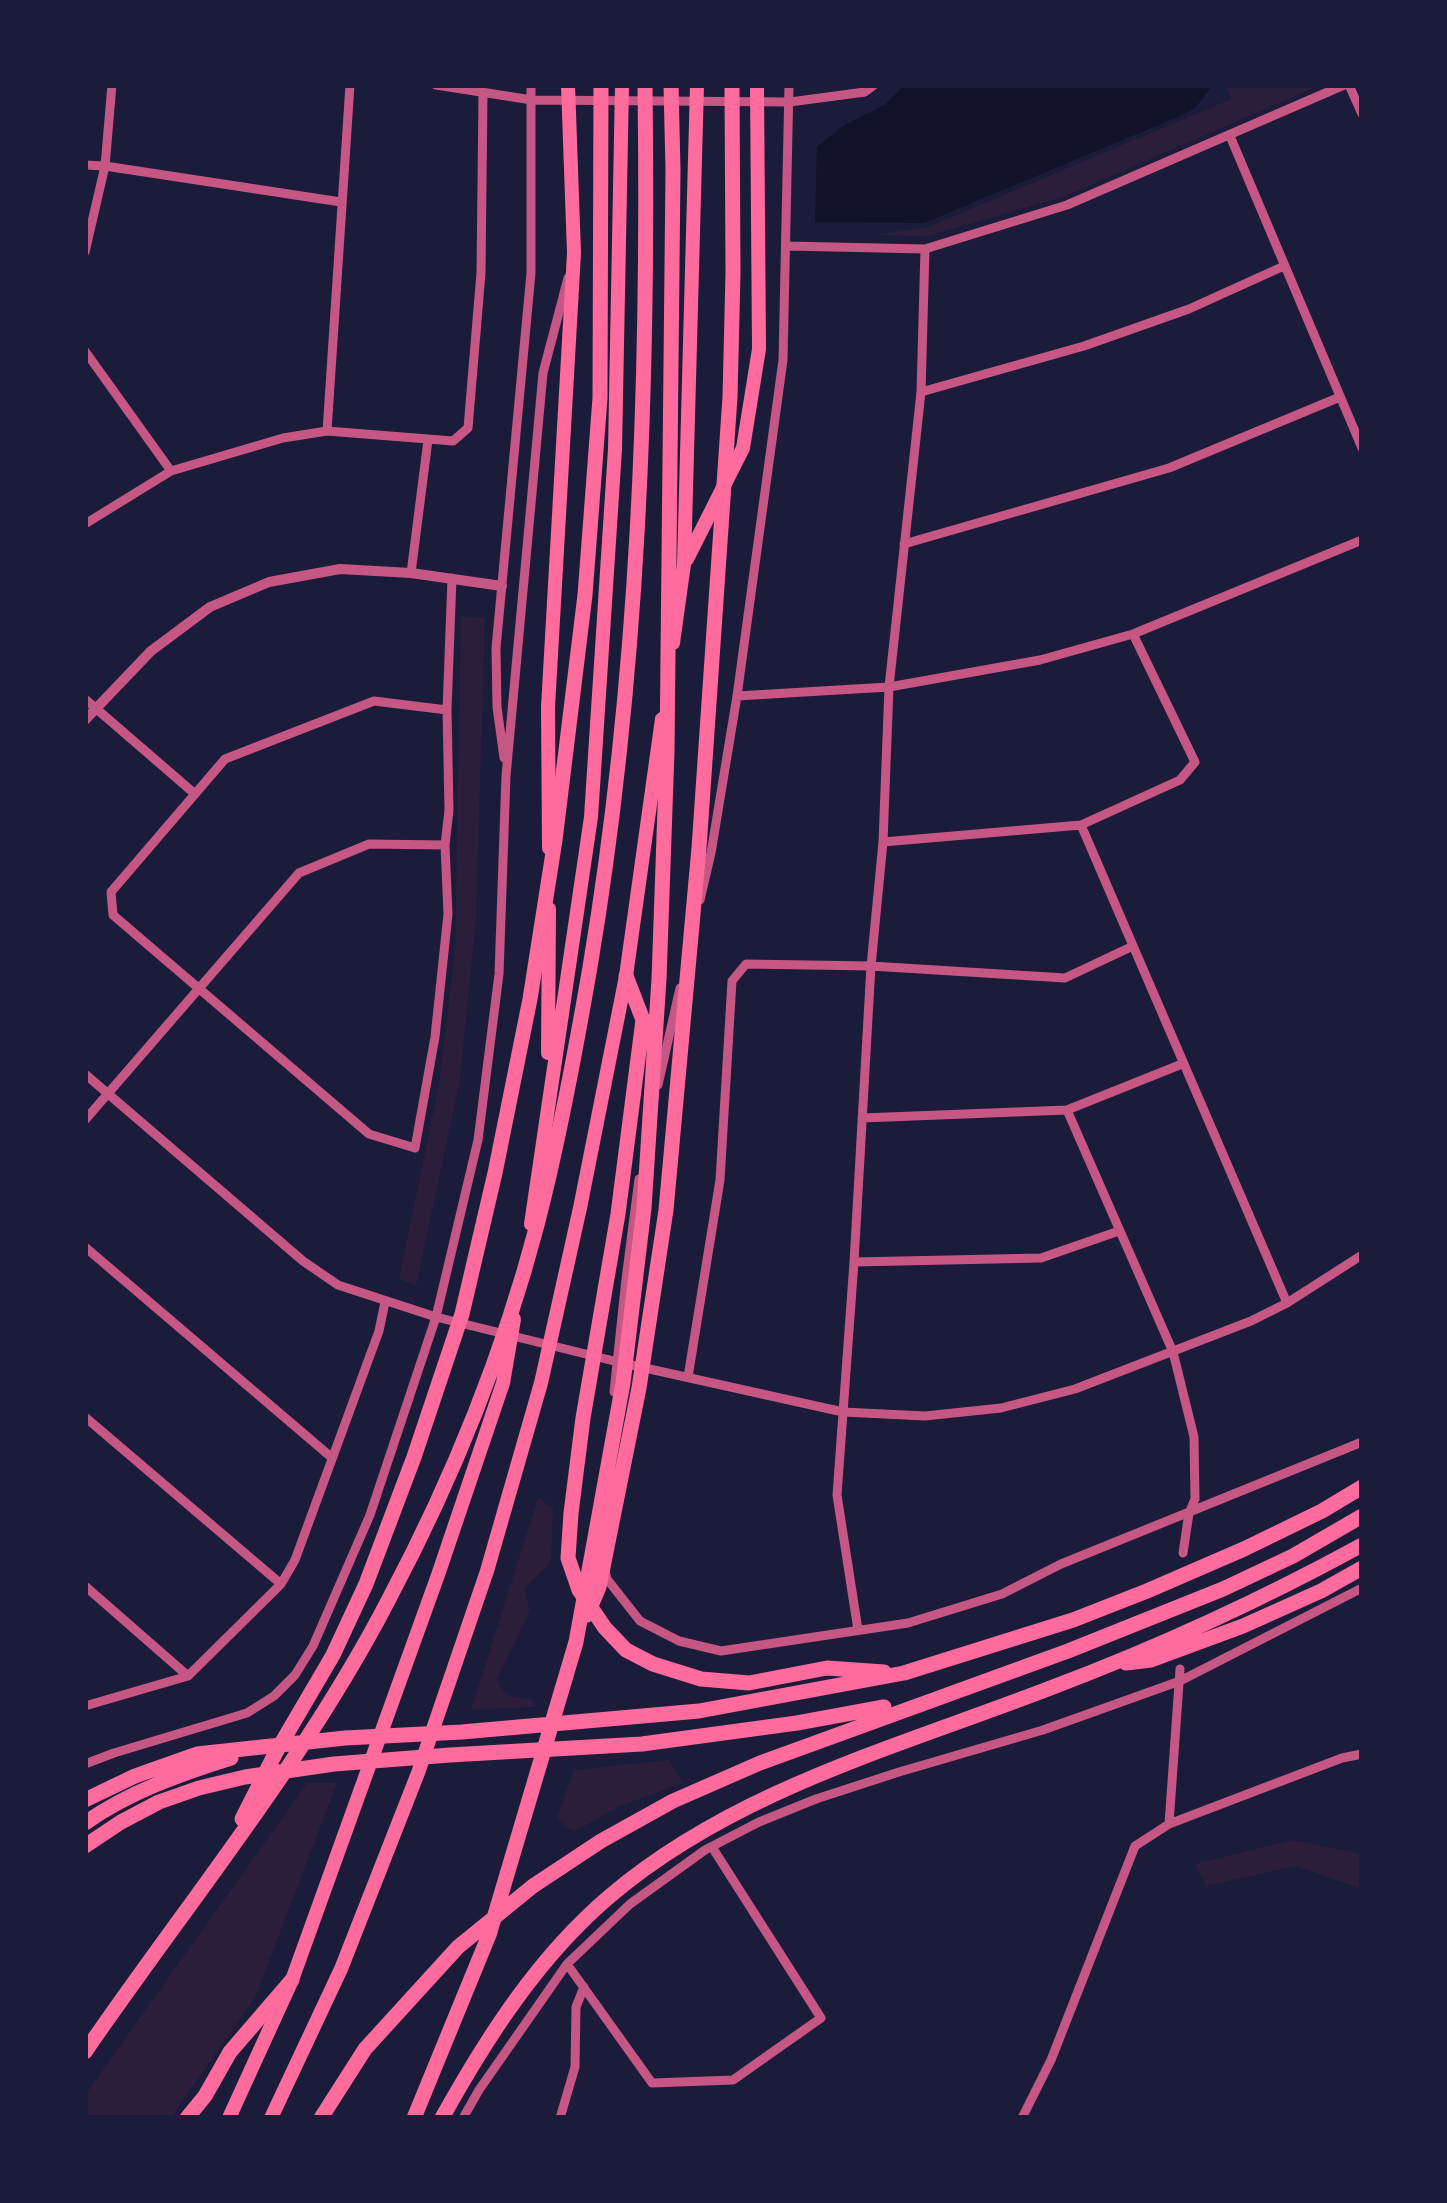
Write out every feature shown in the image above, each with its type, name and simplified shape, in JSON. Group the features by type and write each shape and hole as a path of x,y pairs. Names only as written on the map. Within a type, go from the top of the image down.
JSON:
{"highway":[{"path":"537,1188 550,1034 548,707 574,253 568,85"},
{"path":"218,1867 275,1754 333,1656 366,1584 462,1314 495,1173 530,999 558,821 585,594 600,398 602,85"},
{"path":"229,2118 292,1980 503,1382 537,1188 591,817 615,450 622,85"},
{"path":"85,2052 316,1723 397,1584 471,1420 506,1327 536,1226 583,1005 606,870 622,730 642,454 645,85"},
{"path":"576,1642 623,1383 650,1143 667,750 671,85"},
{"path":"271,2118 341,1969 418,1773 488,1571 541,1383 580,1208 626,976 684,564 697,85"},
{"path":"414,2118 489,1935 576,1642 599,1587 638,1388 666,1210 699,848 730,397 732,85"},
{"path":"684,564 742,448 759,349 756,85"},
{"path":"626,976 643,1020 618,1214 570,1514 568,1558 579,1590 626,1650 653,1664 701,1679 749,1683 827,1668 904,1673"},
{"path":"85,1800 196,1754 345,1738 699,1711 904,1673 1073,1620 1148,1591 1244,1549 1362,1488"},
{"path":"320,2118 365,2049 458,1947 533,1886 601,1841 673,1801 760,1763 1223,1590 1362,1516"},
{"path":"442,2118 472,2063 517,1997 570,1934 659,1858 716,1823 781,1791 1110,1664 1228,1613 1362,1544"},
{"path":"1110,1664 1151,1660 1244,1626 1362,1568"},
{"path":"85,1846 159,1802 245,1776 450,1754 642,1744 869,1711 971,1686"},
{"path":"85,1823 116,1802 258,1749"},
{"path":"186,2118 206,2096 230,2052 292,1980"}],"street":[{"path":"85,252 105,166 112,85"},
{"path":"326,430 350,85"},
{"path":"436,85 532,100 790,102 864,92 874,85"},
{"path":"506,776 497,707 496,648 531,272 531,85"},
{"path":"789,85 783,360 737,696 711,853 643,1151 613,1361 598,1530 607,1579 640,1620 678,1641 721,1651 908,1623 1002,1594 1061,1564 1362,1442"},
{"path":"787,246 924,248 1067,205 1347,85 1362,114"},
{"path":"85,524 171,471 283,438 326,430 453,441 468,428 482,274 483,94"},
{"path":"1230,136 1362,448"},
{"path":"85,165 340,202"},
{"path":"858,1630 836,1495 883,842 889,687 922,392 924,248"},
{"path":"85,1764 247,1713 274,1696 295,1675 313,1646 370,1515 440,1318 478,1140 499,974 506,776 543,373 574,253"},
{"path":"922,392 1084,346 1189,309 1284,266"},
{"path":"85,352 171,471"},
{"path":"904,544 1169,468 1340,397"},
{"path":"410,573 428,440"},
{"path":"737,696 889,687 1040,660 1132,634 1362,540"},
{"path":"85,720 152,651 210,607 269,582 340,569 410,573 502,586"},
{"path":"447,710 374,701 225,759 111,892 113,915 199,991 369,1134 415,1148 435,1036 448,914 444,846 452,578"},
{"path":"883,842 1081,826 1180,780 1195,762 1132,634"},
{"path":"85,698 196,794"},
{"path":"1081,826 1286,1303"},
{"path":"85,1120 299,873 369,844 444,846"},
{"path":"688,1377 720,1180 732,980 746,964 872,966 1065,978 1133,946"},
{"path":"862,1118 1068,1110 1182,1064"},
{"path":"85,1074 303,1261 338,1285 440,1318 842,1412 925,1416 1001,1408 1075,1389 1252,1321 1362,1255"},
{"path":"1068,1110 1173,1352 1194,1437 1195,1500 1188,1513 1183,1554"},
{"path":"854,1262 1041,1258 1119,1231"},
{"path":"85,1247 331,1457"},
{"path":"85,1706 188,1676 281,1584 294,1560 379,1332 385,1302"},
{"path":"85,1417 281,1584"},
{"path":"85,1586 188,1676"},
{"path":"463,2118 478,2090 566,1964 630,1904 712,1846 816,1800 1043,1730 1180,1681 1362,1588"},
{"path":"1169,1824 1180,1669"},
{"path":"1022,2118 1050,2060 1135,1846 1169,1824 1342,1758 1362,1754"},
{"path":"566,1964 652,2083 733,2080 821,2018 712,1846"},
{"path":"560,2118 575,2067 576,2007 584,1987"}],"shaded area":[{"path":"904,85 1213,85 1195,108 1180,116 924,223 815,222 817,147 843,126 886,104"},
{"path":"1226,85 1321,85 1063,197 928,236 875,235 928,227 1231,99"},
{"path":"461,616 485,618 476,918 460,1080 416,1286 399,1279 439,1085 455,950"},
{"path":"538,1498 553,1508 551,1562 524,1589 530,1611 496,1680 506,1695 532,1700 536,1707 471,1710"},
{"path":"669,1760 683,1783 620,1806 574,1832 557,1818 574,1770"},
{"path":"307,1783 337,1783 255,1998 171,2117 85,2118 85,2095"},
{"path":"1293,1840 1362,1854 1362,1889 1295,1866 1206,1886 1195,1864"}]}
